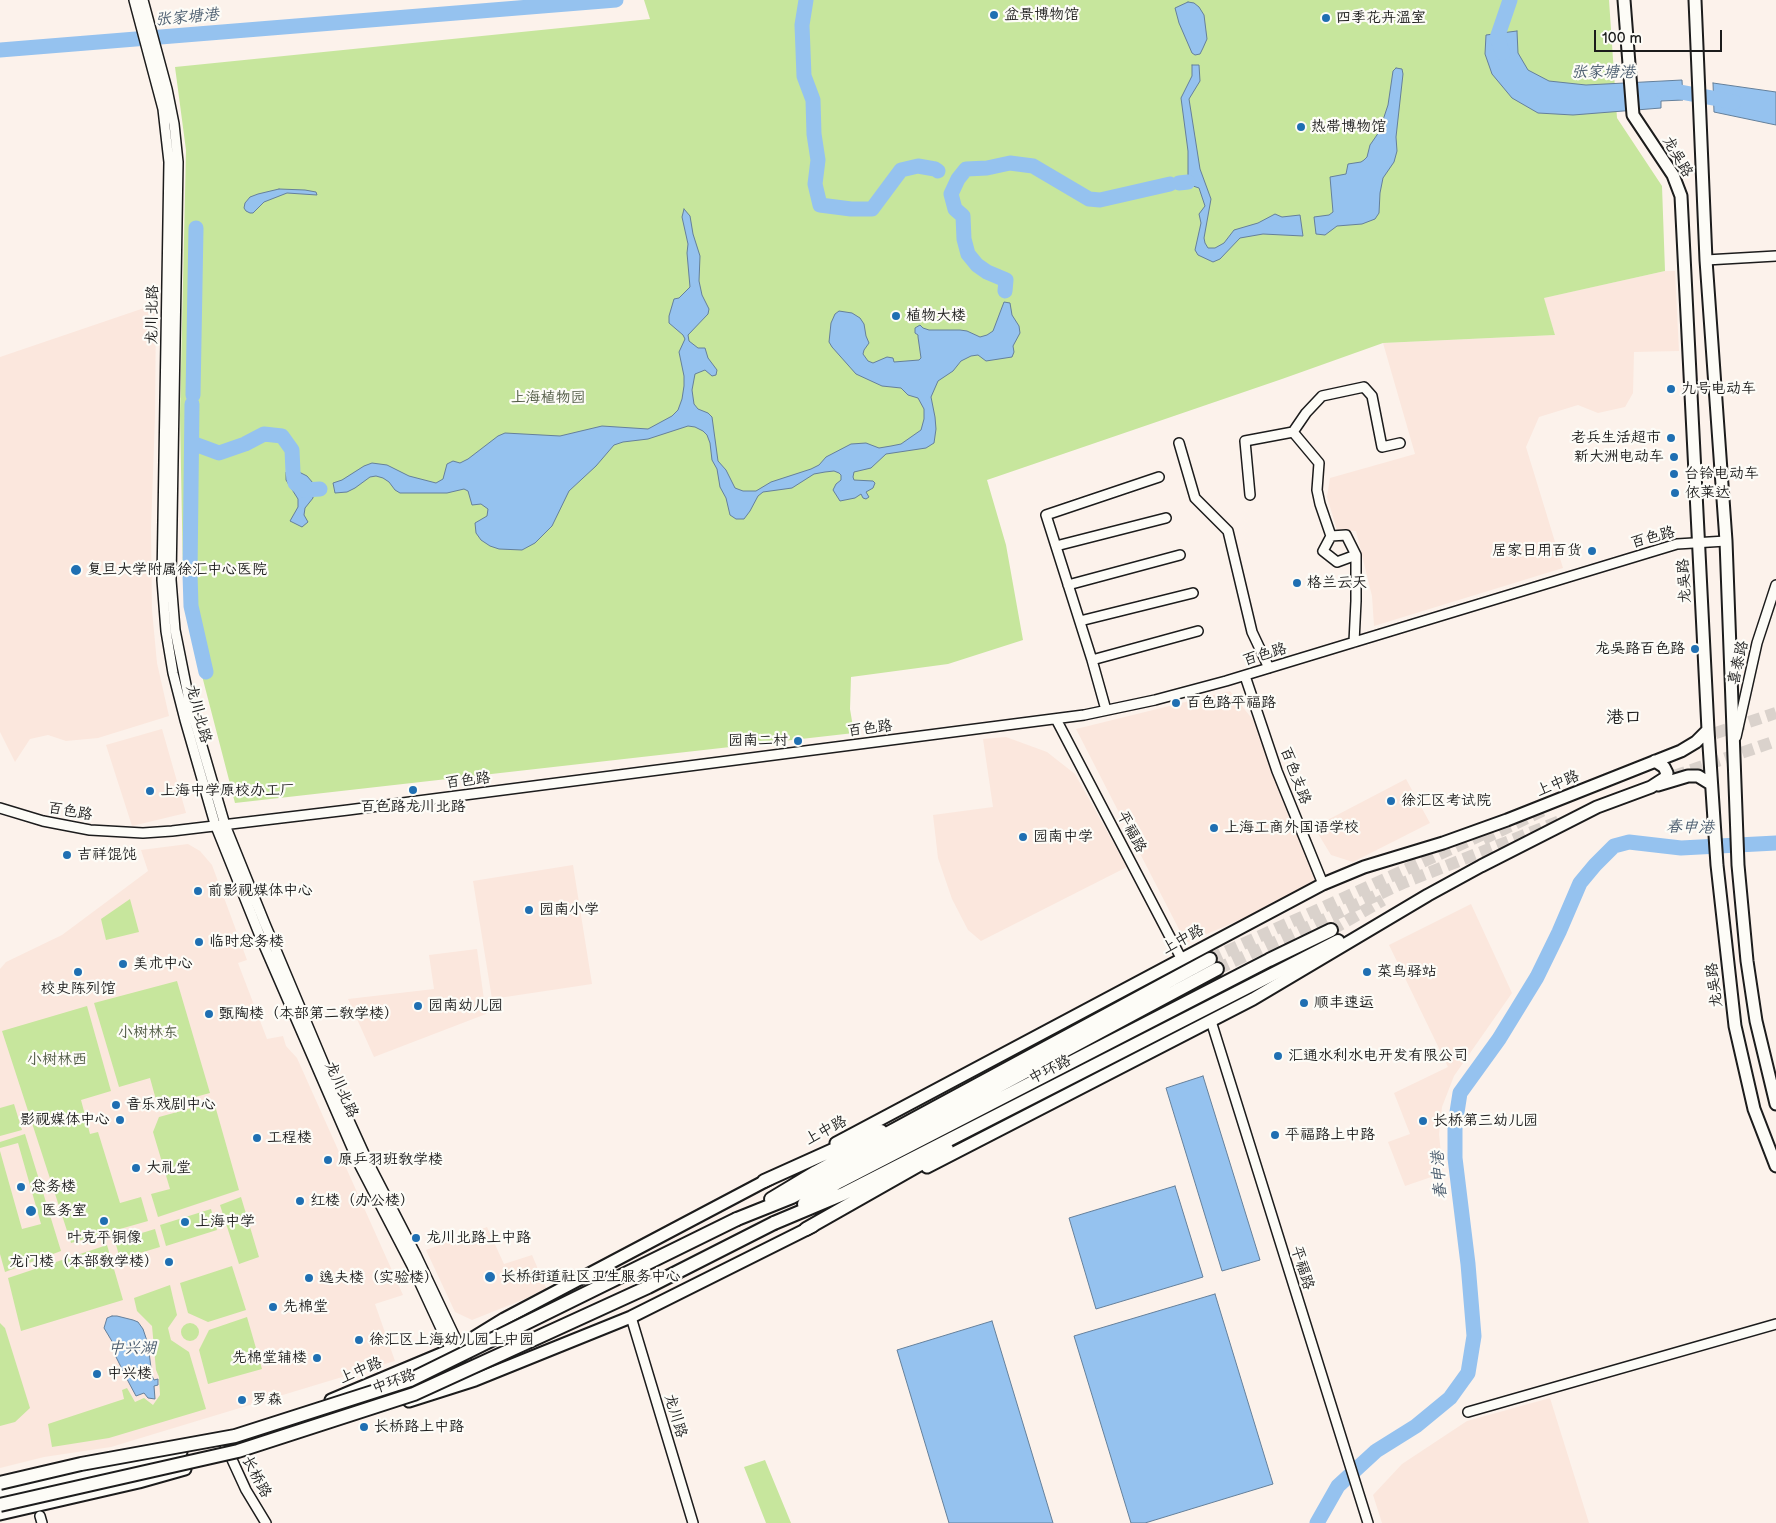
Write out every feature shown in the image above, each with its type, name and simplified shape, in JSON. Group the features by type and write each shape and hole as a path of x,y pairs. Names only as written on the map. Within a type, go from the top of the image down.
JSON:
{"highway":[{"name":"中环路","path":"0,1483 81,1464 235,1436 410,1380 737,1219 792,1197 882,1155 1331,930"},
{"name":"中环路","path":"882,1155 1101,1062 1338,941"},
{"name":"中环路","path":"0,1504 238,1451 414,1394 648,1287 774,1223 882,1155 1213,964 908,1123 882,1155"},
{"path":"806,1229 1101,1062"},
{"path":"764,1181 864,1136 908,1123"}],"main road":[{"name":"龙吴路","path":"1624,0 1633,115 1672,175 1681,196 1708,730 1717,865 1735,1026 1754,1109 1776,1166"},
{"name":"龙吴路","path":"1695,0 1706,260 1726,541 1738,865 1747,961 1756,1021 1776,1104"},
{"name":"上中路","path":"0,1492 246,1437 456,1348 504,1319 1323,884 1364,867 1481,830 1681,751 1696,742 1708,730"},
{"path":"1651,786 1665,778 1666,772 1664,767 1655,761"},
{"path":"0,1514 138,1482 230,1456 471,1382 631,1316 806,1229 1253,999 1428,895 1597,807 1651,786 1688,776 1698,776 1711,784"}],"street":[{"name":"龙川北路","path":"134,0 146,28 154,58 169,162 162,551 163,608 169,652 178,692 220,826 260,936 323,1085 371,1189 456,1348 471,1382"},
{"name":"龙川北路","path":"143,0 146,28"},
{"path":"1706,260 1776,256"},
{"path":"1250,495 1245,441 1293,432 1306,413 1322,396 1364,387 1372,396 1382,447 1400,444"},
{"path":"1293,432 1319,463 1318,497 1331,536 1323,552 1337,562 1356,555"},
{"path":"1179,444 1195,498 1228,531 1252,632 1269,668"},
{"path":"1106,710 1046,515 1159,477"},
{"path":"1056,546 1166,518"},
{"path":"1331,536 1346,535 1356,555 1354,642"},
{"name":"百色路","path":"0,808 43,821 90,830 143,832 220,826 1056,719 1182,694 1677,544 1726,541"},
{"path":"1068,585 1180,555"},
{"name":"喜泰路","path":"1734,748 1757,643 1776,585"},
{"path":"1080,621 1192,593"},
{"path":"1092,660 1198,631"},
{"name":"百色支路","path":"1245,676 1278,770 1323,884"},
{"name":"平福路","path":"1056,719 1181,958"},
{"name":"平福路","path":"1211,1021 1368,1523"},
{"name":"龙川路","path":"631,1316 693,1523"},
{"path":"1468,1412 1776,1324"},
{"name":"长桥路","path":"224,1442 246,1490 266,1523"}],"shaded area":[{"path":"1665,271 1675,271 1679,351 1634,352 1633,393 1625,407 1598,413 1578,405 1539,417 1526,447 1563,568 1374,626 1372,596 1356,531 1337,530 1327,497 1330,478 1415,454 1383,343 1555,335 1543,298"},
{"name":"复旦大学附属徐汇中心医院","path":"156,304 155,417 151,529 152,610 157,663 169,716 98,738 66,741 48,735 30,739 15,762 0,732 0,357"},
{"name":"上海工商外国语学校","path":"1230,691 1265,735 1323,884 1186,943 1076,729"},
{"name":"上海中学原校办工厂","path":"162,729 186,813 132,826 106,745"},
{"name":"园南中学","path":"1006,737 1047,752 1075,774 1127,867 981,941 968,930 952,899 938,858 933,815 993,807 983,739"},
{"name":"徐汇区考试院","path":"1406,779 1430,823 1353,862 1331,855 1314,827"},
{"name":"上海中学","path":"188,844 200,851 212,865 247,960 238,963 267,1039 283,1036 286,1046 297,1058 403,1295 375,1304 395,1361 111,1447 44,1457 0,1468 0,969 6,962 62,935 148,871 141,850"},
{"name":"园南小学","path":"573,865 592,984 492,999 473,881"},
{"path":"1471,904 1512,993 1454,1076 1442,1107 1439,1134 1443,1173 1405,1186 1388,1142 1410,1134 1394,1093 1448,1067 1389,945"},
{"name":"园南幼儿园","path":"477,949 486,1014 374,1057 348,999 434,989 429,955"},
{"name":"长桥街道社区卫生服务中心","path":"487,1227 504,1264 532,1255 547,1290 472,1320 455,1312 426,1250"},
{"path":"1550,1398 1589,1523 1382,1523 1373,1495 1402,1464 1467,1421"}],"green space":[{"name":"上海植物园","path":"644,0 1609,0 1617,118 1662,186 1665,271 1544,298 1555,335 1383,343 987,480 1006,545 1023,640 948,664 851,677 850,709 854,733 235,803 193,641 183,576 180,415 186,150 175,67 650,19"},
{"path":"130,899 139,932 106,940 101,919"},
{"name":"小树林东","path":"177,981 210,1093 158,1107 150,1078 119,1087 94,1003"},
{"name":"小树林西","path":"87,1006 111,1091 81,1100 90,1134 98,1132 120,1203 141,1197 148,1221 71,1243 2,1031"},
{"path":"214,1102 239,1190 158,1217 151,1194 170,1189 153,1132 159,1117"},
{"path":"14,1104 22,1130 0,1136 0,1108"},
{"path":"25,1134 61,1251 5,1272 0,1254 0,1151 22,1229 41,1224 18,1143 0,1148 0,1142"},
{"path":"241,1197 259,1257 239,1264 220,1205"},
{"path":"211,1209 217,1230 166,1246 160,1225"},
{"path":"155,1229 160,1247 120,1259 115,1241"},
{"path":"107,1245 123,1300 21,1331 8,1278"},
{"path":"232,1266 246,1310 208,1322 188,1313 180,1283"},
{"path":"170,1285 177,1315 168,1328 171,1340 189,1352 206,1409 109,1438 52,1447 48,1424 124,1399 122,1390 127,1388 135,1402 144,1398 153,1405 160,1395 152,1326 137,1311 134,1298"},
{"path":"247,1317 262,1369 208,1384 199,1350 209,1330"},
{"path":"0,1323 5,1328 30,1408 15,1422 0,1426"},
{"path":"190,1323 196,1326 199,1332 196,1338 190,1341 184,1338 181,1332 184,1326"},
{"path":"765,1460 791,1523 766,1523 744,1467"}],"water":[{"path":"1188,2 1194,3 1199,7 1204,15 1207,39 1200,54 1195,55 1192,53 1179,23 1175,8"},
{"path":"1517,31 1518,53 1528,70 1549,81 1586,85 1682,80 1683,100 1661,101 1661,108 1573,115 1538,113 1512,98 1492,74 1485,54 1486,35"},
{"path":"1192,65 1199,65 1200,81 1189,99 1200,169 1211,199 1204,238 1208,248 1215,248 1224,243 1234,230 1258,223 1275,214 1282,217 1300,215 1303,236 1263,234 1240,238 1220,259 1213,262 1198,255 1195,250 1201,223 1199,214 1205,206 1199,188 1190,185 1188,182 1188,151 1181,98 1192,76"},
{"path":"1396,68 1402,69 1403,74 1396,137 1397,151 1394,162 1383,178 1379,213 1375,219 1362,224 1337,226 1325,235 1316,234 1314,217 1329,215 1333,212 1330,177 1346,174 1348,164 1361,162 1367,157 1370,145 1379,132 1388,105 1393,71"},
{"path":"1713,83 1776,92 1776,125 1714,112"},
{"path":"279,189 305,190 316,192 317,195 287,193 264,202 253,213 246,211 244,208 245,203 250,197"},
{"path":"684,209 690,216 700,256 699,281 702,295 709,309 708,314 688,335 689,341 698,348 705,348 708,358 717,370 716,375 712,376 705,370 695,374 692,390 694,404 698,409 712,417 718,461 726,470 735,488 743,491 756,491 771,482 811,469 819,465 826,457 851,444 866,443 879,448 901,444 921,430 924,409 918,398 908,395 901,388 882,386 856,374 832,347 829,342 831,323 835,314 839,311 852,313 860,318 864,324 869,343 863,354 868,361 873,363 887,357 893,358 894,362 919,360 921,358 918,335 915,333 915,328 920,325 929,330 960,330 980,337 987,335 993,331 1004,302 1010,303 1012,315 1019,326 1020,333 1013,346 1014,352 1012,357 986,361 978,355 971,356 961,361 953,371 938,381 931,397 936,429 934,443 926,448 886,454 871,468 854,472 854,480 873,481 875,483 873,488 866,492 869,497 866,499 861,494 855,498 840,501 833,490 841,480 841,475 834,471 825,472 814,474 792,488 763,492 758,496 744,519 736,519 730,515 726,498 720,487 707,435 695,427 688,426 648,439 614,445 596,466 569,491 552,526 535,543 522,550 499,549 481,540 476,533 475,523 487,516 488,509 481,504 472,505 468,491 464,489 447,493 400,493 389,482 376,476 370,477 347,492 335,493 333,483 372,463 387,465 409,476 436,483 443,479 447,464 453,461 460,463 468,459 498,436 505,433 560,436 602,426 648,429 672,416 678,410 682,399 684,376 679,352 685,339 669,323 669,316 674,299 679,298 690,287 688,244 682,217"},
{"path":"293,469 307,476 313,483 313,498 305,508 304,515 308,522 302,527 290,521 298,507 298,499 286,480 286,472"},
{"path":"1203,1076 1260,1260 1222,1271 1166,1088"},
{"path":"1175,1186 1203,1277 1096,1309 1069,1218"},
{"path":"1215,1294 1273,1484 1145,1523 1131,1523 1074,1336"},
{"name":"中兴湖","path":"112,1316 138,1322 143,1329 148,1344 152,1376 154,1380 158,1379 158,1385 154,1386 155,1399 148,1398 144,1393 136,1396 128,1381 116,1357 113,1343 104,1328 107,1318"},
{"path":"992,1321 1053,1523 949,1523 897,1350"}],"waterway":[{"name":"张家塘港","path":"0,50 616,0"},
{"path":"806,0 802,25 804,76 813,100 814,134 818,160 815,184 820,205 851,209 872,209 901,170 918,166 938,171"},
{"name":"张家塘港","path":"1503,53 1497,38 1510,0"},
{"name":"张家塘港","path":"1663,91 1675,91 1734,102"},
{"path":"1005,291 1006,280 987,272 977,265 968,254 964,239 963,216 955,209 951,194 958,179 966,169 987,168 1010,163 1033,166 1089,199 1100,200 1170,184"},
{"path":"1179,183 1188,182"},
{"path":"193,395 196,228"},
{"path":"192,404 191,606 206,672"},
{"path":"192,443 219,453 245,444 264,434 282,436 292,450 295,483 304,490 320,489"},
{"name":"春申港","path":"1317,1523 1338,1486 1376,1451 1416,1426 1450,1398 1468,1373 1474,1336 1468,1264 1455,1158 1455,1125 1460,1093 1499,1039 1537,977 1580,883 1614,846 1629,842 1681,848 1776,843"}],"tunnel":[{"path":"1698,739 1776,713"},
{"path":"1674,776 1776,741"},
{"path":"1483,839 1546,809"},
{"path":"1217,969 1403,883 1560,821"},
{"path":"1210,959 1490,831"},
{"path":"1331,930 1383,900"}],"place":[{"name":"盆景博物馆","path":"994,15"},
{"name":"四季花卉温室","path":"1326,18"},
{"name":"热带博物馆","path":"1301,127"},
{"name":"植物大楼","path":"896,316"},
{"name":"九号电动车","path":"1671,389"},
{"name":"老兵生活超市","path":"1671,438"},
{"name":"新大洲电动车","path":"1674,457"},
{"name":"台铃电动车","path":"1674,474"},
{"name":"依莱达","path":"1675,493"},
{"name":"居家日用百货","path":"1592,551"},
{"name":"复旦大学附属徐汇中心医院","path":"76,570"},
{"name":"格兰云天","path":"1297,583"},
{"name":"龙吴路百色路","path":"1695,649"},
{"name":"百色路平福路","path":"1176,703"},
{"name":"园南二村","path":"798,741"},
{"name":"百色路龙川北路","path":"413,790"},
{"name":"上海中学原校办工厂","path":"150,791"},
{"name":"徐汇区考试院","path":"1391,801"},
{"name":"上海工商外国语学校","path":"1214,828"},
{"name":"园南中学","path":"1023,837"},
{"name":"吉祥馄饨","path":"67,855"},
{"name":"前影视媒体中心","path":"198,891"},
{"name":"园南小学","path":"529,910"},
{"name":"临时总务楼","path":"199,942"},
{"name":"美术中心","path":"123,964"},
{"name":"校史陈列馆","path":"78,972"},
{"name":"菜鸟驿站","path":"1367,972"},
{"name":"顺丰速运","path":"1304,1003"},
{"name":"园南幼儿园","path":"418,1006"},
{"name":"甄陶楼（本部第二教学楼）","path":"209,1014"},
{"name":"汇通水利水电开发有限公司","path":"1278,1056"},
{"name":"音乐戏剧中心","path":"116,1105"},
{"name":"影视媒体中心","path":"120,1120"},
{"name":"长桥第三幼儿园","path":"1423,1121"},
{"name":"平福路上中路","path":"1275,1135"},
{"name":"工程楼","path":"257,1138"},
{"name":"原乒羽班教学楼","path":"328,1160"},
{"name":"大礼堂","path":"136,1168"},
{"name":"总务楼","path":"21,1187"},
{"name":"红楼（办公楼）","path":"300,1201"},
{"name":"医务室","path":"31,1211"},
{"name":"叶克平铜像","path":"104,1221"},
{"name":"上海中学","path":"185,1222"},
{"name":"龙川北路上中路","path":"416,1238"},
{"name":"龙门楼（本部教学楼）","path":"169,1262"},
{"name":"长桥街道社区卫生服务中心","path":"490,1277"},
{"name":"逸夫楼（实验楼）","path":"309,1278"},
{"name":"先棉堂","path":"273,1307"},
{"name":"徐汇区上海幼儿园上中园","path":"359,1340"},
{"name":"先棉堂辅楼","path":"317,1358"},
{"name":"中兴楼","path":"97,1374"},
{"name":"罗森","path":"242,1400"},
{"name":"长桥路上中路","path":"364,1427"}],"district":[{"name":"港口","path":"1624,718"}]}
